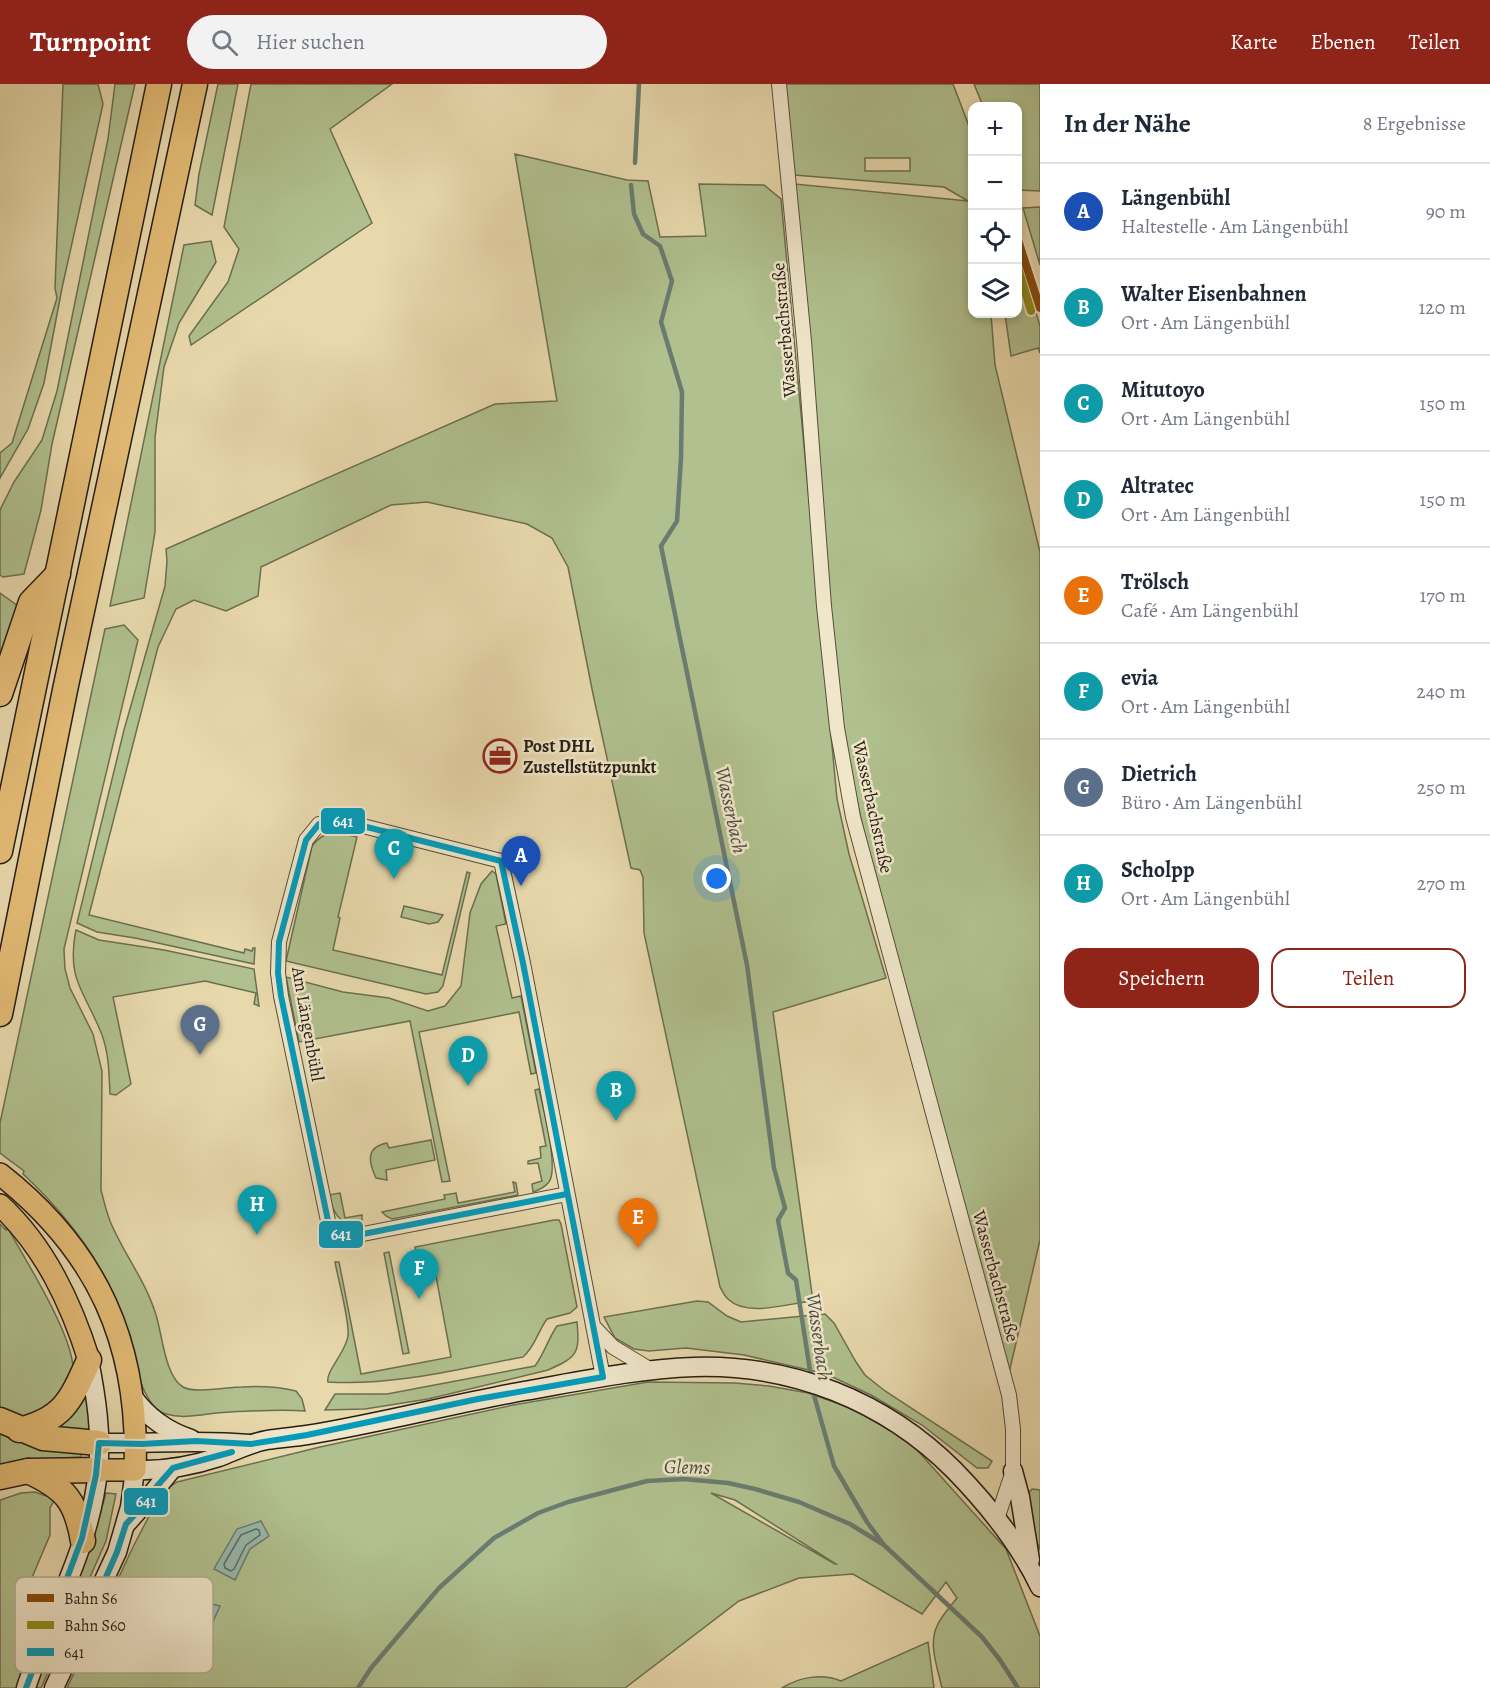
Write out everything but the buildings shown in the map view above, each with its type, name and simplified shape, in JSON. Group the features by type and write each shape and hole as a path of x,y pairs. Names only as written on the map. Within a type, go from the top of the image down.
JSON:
{"highway":[{"path":"0,851 159,84"},
{"path":"0,1014 63,701 195,84"},
{"path":"0,694 31,602 58,574"},
{"path":"9,1425 44,1422 55,1416 67,1404 89,1360"},
{"path":"9,1425 43,1438 99,1443"},
{"path":"0,1477 28,1472 99,1470"},
{"path":"28,1472 46,1480 69,1499 76,1510 82,1541"}],"main road":[{"path":"0,1174 50,1219 90,1270 117,1328 127,1363 133,1397 135,1470 126,1524 106,1577"},
{"path":"5,1210 35,1245 64,1294 89,1360 98,1416 99,1470 82,1541 68,1577"},
{"path":"99,1443 196,1441 251,1444 603,1377 693,1367 740,1368 795,1378 828,1388 883,1414 912,1434 942,1458 972,1489 1014,1540 1040,1587"},
{"path":"133,1397 151,1419 175,1434 196,1441"},
{"path":"99,1470 173,1468 221,1456 251,1444"},
{"path":"126,1524 173,1468"},
{"path":"1013,1471 1026,1528 1031,1568"},
{"path":"26,1688 32,1673"},
{"path":"54,1688 61,1673"}],"street":[{"name":"Wasserbachstraße","path":"779,84 804,341 824,606 837,728 853,818 1009,1395 1013,1430 1013,1471 997,1519"},
{"name":"Am Längenbühl","path":"567,1194 370,1233 331,1234 278,973 279,942 306,840 319,824 342,821 501,861 523,963 603,1377"},
{"path":"594,1327 613,1347 651,1370"}],"green space":[{"path":"63,84 98,84 103,104 62,288 44,383 28,429 0,478 0,453 12,443 57,298 55,288"},
{"path":"115,84 135,84 52,444 41,510 24,574 3,577 0,575 0,510 14,482 42,440 57,391 108,139"},
{"path":"218,84 238,84 212,215 195,205 199,174"},
{"path":"251,84 392,84 330,129 372,223 191,345 189,336 228,282 239,249 224,227"},
{"path":"784,84 953,84 968,123 968,201 944,187 794,175","holes":["865,158 910,158 910,171 865,171"]},
{"path":"974,84 1040,84 1040,191 1022,190 1022,102 981,102"},
{"path":"515,154 627,180 648,181 660,237 706,236 699,184 764,185 781,199 837,799 849,854 886,978 773,1012 813,1301 769,1308 746,1308 728,1299 720,1287 644,933 643,877 640,870 631,868 568,567 552,538 527,524 427,502 391,505 261,567 258,596 226,611 194,600 176,609 158,647 89,915 244,953 245,949 252,951 255,948 254,964 97,932 77,923 124,730 165,586 166,549 495,404 557,401"},
{"path":"795,184 968,201 968,318 991,318 995,365 1040,552 1040,1240 1009,1373 872,868 845,747 819,498"},
{"path":"1040,207 1040,265 1023,208"},
{"path":"211,241 216,262 179,323 164,367 155,437 155,532 144,598 110,606 184,245"},
{"path":"1022,267 1040,326 1040,353 1038,348 1011,356 1006,318 1022,318"},
{"path":"0,593 18,606 0,657"},
{"path":"124,625 138,640 64,949 65,969 70,988 93,1034 102,1071 101,1190 115,1233 152,1303 168,1365 177,1382 183,1387 195,1390 256,1387 296,1391 302,1399 305,1411 250,1411 185,1416 166,1414 156,1409 142,1387 115,1297 94,1258 54,1205 23,1174 24,1171 0,1153 0,1123 105,629"},
{"path":"335,832 357,837 338,917 340,918 333,950 442,975 467,872 470,873 443,986 438,992 426,994 286,961 312,846 322,837"},
{"path":"492,871 496,874 506,924 496,926 512,998 521,996 536,1073 531,1074 519,1012 419,1032 450,1181 442,1182 410,1021 299,1042 286,977 343,992 389,998 428,1011 445,1006 461,986 470,913 481,884"},
{"path":"404,906 443,915 438,922 429,924 401,917"},
{"path":"76,930 99,940 164,950 254,969 259,1006 254,1004 256,993 205,981 113,997 131,1084 116,1095 110,1094 108,1064 102,1035 75,974 73,962"},
{"path":"539,1089 549,1137 552,1175 547,1184 533,1192 532,1184 542,1181 538,1163 528,1164 528,1161 541,1158 540,1147 546,1146 535,1090"},
{"path":"431,1140 435,1160 386,1170 387,1180 376,1178 370,1161 375,1148 387,1143 389,1148"},
{"path":"513,1182 516,1183 518,1195 392,1219 382,1212 445,1199 444,1195 456,1193 458,1203 515,1192"},
{"path":"340,1193 345,1218 362,1215 359,1225 346,1223 332,1207 328,1195"},
{"path":"559,1220 561,1224 577,1307 570,1313 547,1319 531,1349 523,1357 402,1379 353,1383 328,1382 348,1336 346,1311 335,1262 339,1262 361,1374 451,1357 433,1260 418,1262 415,1247"},
{"path":"0,1224 6,1230 7,1227 36,1277 57,1318 71,1354 73,1372 69,1391 29,1419 0,1411"},
{"path":"389,1252 409,1353 403,1354 384,1253"},
{"path":"697,1301 708,1302 727,1316 741,1322 825,1314 834,1323 865,1375 885,1391 992,1461 988,1468 977,1468 922,1425 871,1395 826,1374 744,1355 686,1348 649,1351 634,1349 615,1338 604,1317"},
{"path":"577,1322 578,1341 575,1353 565,1362 548,1370 428,1399 365,1409 325,1410 335,1394 387,1394 535,1366 557,1326"},
{"path":"648,1382 735,1383 808,1393 851,1408 909,1441 1006,1549 1040,1636 1040,1688 942,1688 935,1657 934,1633 941,1619 957,1598 946,1582 922,1614 853,1574 799,1578 739,1601 625,1688 67,1688 74,1673 213,1673 213,1577 119,1577 133,1547 161,1493 177,1482 320,1447 513,1405","holes":["711,1493 735,1500 835,1564"]},
{"path":"82,1394 87,1395 91,1437 42,1430"},
{"path":"0,1428 82,1450 81,1457 18,1461 0,1465"},
{"path":"1032,1489 1040,1490 1040,1550 1034,1534 1027,1495"},
{"path":"35,1492 55,1499 50,1508 50,1535 32,1577 15,1577 15,1673 23,1673 19,1688 0,1688 0,1500 21,1493"},
{"path":"106,1493 116,1494 106,1541 90,1577 78,1577 92,1541"},
{"path":"928,1642 934,1688 782,1688 811,1677 826,1677 841,1681"},
{"path":"40,1673 48,1673 41,1688 34,1688"}],"water":[{"path":"261,1521 269,1536 250,1549 235,1580 214,1569 237,1529"},
{"path":"213,1604 220,1606 213,1622"}],"waterway":[{"name":"Wasserbach","path":"635,163 639,84"},
{"name":"Wasserbach","path":"631,185 634,214 643,234 660,246 672,281 661,322 682,392 681,458 677,521 661,546 747,965 774,1168 785,1208 778,1220 788,1273 796,1280 811,1377"},
{"name":"Wasserbach","path":"812,1388 834,1466 867,1522 884,1545"},
{"name":"Glems","path":"358,1688 371,1668 439,1588 494,1538 538,1513 568,1502 647,1481 684,1479 728,1483 799,1502 850,1524 884,1545 982,1637 1018,1688"}],"rail line":[{"name":"S6","path":"1022,252 1040,308"},
{"name":"S60","path":"1022,281 1031,311"}],"transit line":[{"name":"641","path":"567,1194 363,1234 331,1235 278,973 279,942 306,840 319,824 343,821 501,861 523,963 603,1377"},
{"name":"641","path":"67,1577 82,1538 96,1475 99,1443 142,1444 196,1441 251,1444 603,1377"},
{"name":"641","path":"106,1577 126,1524 173,1468 232,1452"},
{"name":"641","path":"26,1688 32,1673"}],"place":[{"name":"Post DHL Zustellstützpunkt","path":"500,756"},
{"name":"Mitutoyo","path":"394,879"},
{"name":"Längenbühl","path":"521,886"},
{"name":"Dietrich","path":"200,1055"},
{"name":"Altratec","path":"468,1086"},
{"name":"Walter Eisenbahnen","path":"616,1121"},
{"name":"Scholpp","path":"257,1235"},
{"name":"Trölsch","path":"638,1248"},
{"name":"evia","path":"419,1299"}]}
